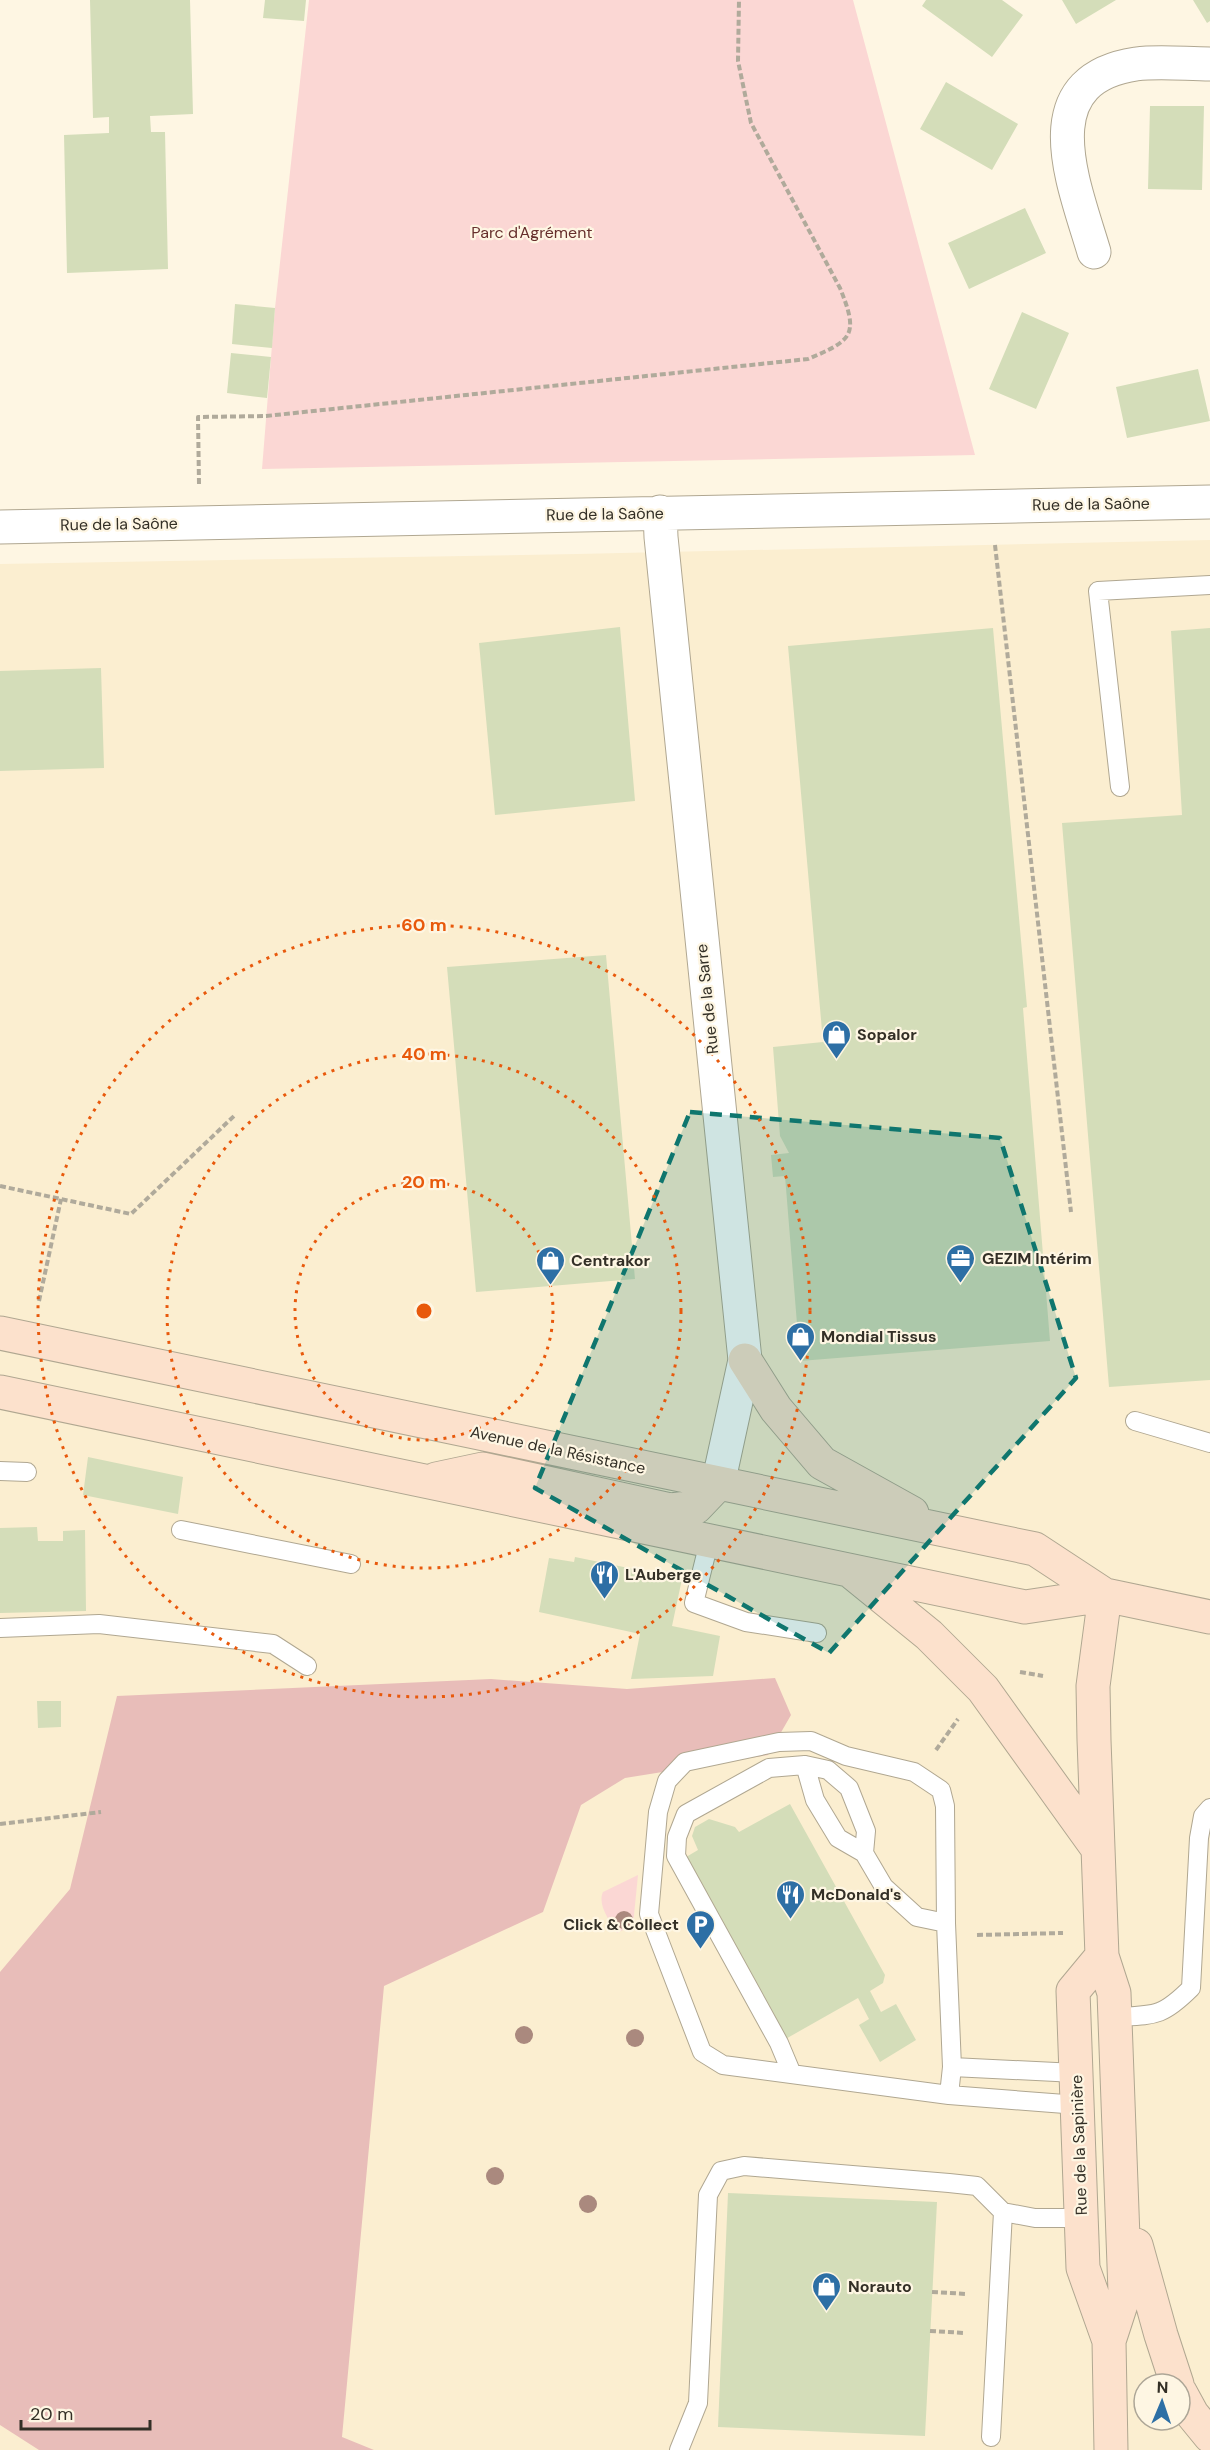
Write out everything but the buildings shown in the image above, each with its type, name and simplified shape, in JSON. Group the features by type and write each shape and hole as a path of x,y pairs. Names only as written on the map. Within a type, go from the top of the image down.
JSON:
{"main road":[{"name":"Avenue de la Résistance","path":"15,1337 1035,1549 1105,1595"},
{"path":"745,1360 776,1409 822,1463 940,1529"},
{"name":"Avenue de la Résistance","path":"0,1392 1025,1607 1105,1595 1210,1617"},
{"path":"425,1482 483,1469 671,1510 696,1507 718,1484"},
{"path":"850,1571 929,1635 983,1689 1098,1849"},
{"name":"Rue de la Sapinière","path":"1105,1595 1093,1686 1102,1944 1114,1993 1125,2292 1109,2341"},
{"name":"Rue de la Sapinière","path":"1102,1944 1073,1991 1083,2268 1109,2341 1111,2450"},
{"path":"1121,2190 1173,2372"},
{"path":"1192,2414 1210,2436"}],"street":[{"path":"1094,252 1066,146 1066,125 1083,89 1100,75 1138,64 1210,64"},
{"name":"Rue de la Saône","path":"0,527 1210,502"},
{"name":"Rue de la Sarre","path":"660,512 745,1360 718,1484"}],"lane":[{"path":"1120,787 1098,591 1210,585"},
{"path":"1135,1421 1210,1443"},
{"path":"0,1471 27,1472"},
{"path":"181,1530 351,1564"},
{"path":"709,1542 694,1603 746,1622 818,1634"},
{"path":"0,1628 99,1624 273,1644 307,1666"},
{"path":"949,2095 952,2067 946,1930 945,1806 941,1790 919,1774 846,1756 811,1741 779,1742 685,1762 667,1781 658,1812 649,1914 702,2052 723,2065 949,2095 1077,2089"},
{"path":"805,1765 815,1800 838,1838 864,1853 884,1887 917,1917 946,1930"},
{"path":"792,2074 779,2043 676,1856 677,1838 686,1814 769,1768 805,1765 828,1770 849,1788 866,1831 864,1853"},
{"path":"1115,2017 1148,2015 1170,2008 1191,1988 1199,1838 1203,1816 1210,1808"},
{"path":"952,2067 1077,2089"},
{"path":"680,2450 698,2403 708,2195 721,2171 744,2166 977,2186 1003,2212 1035,2218 1082,2218"},
{"path":"991,2437 1003,2212"}],"path":[{"path":"199,484 198,417 266,416 807,359 833,348 848,335 852,316 840,288 751,123 738,61 739,0"},
{"path":"990,506 1071,1212"},
{"path":"0,1186 131,1214 234,1116"},
{"path":"15,1337 61,1199"},
{"path":"919,1774 983,1689"},
{"path":"0,1824 101,1812"},
{"path":"946,1930 1102,1944"},
{"path":"930,2331 977,2333"}],"highlighted area":[{"path":"690,1112 1000,1138 1076,1378 829,1653 535,1488"}],"shaded area":[{"path":"1210,540 1210,2450 0,2450 0,564"},
{"path":"775,1678 791,1715 768,1755 625,1778 581,1805 543,1912 384,1986 342,2437 374,2450 39,2450 0,2425 0,1972 70,1889 117,1696 491,1679 627,1689"}],"green space":[{"name":"Parc d'Agrément","path":"309,0 853,0 975,455 262,469 275,308"},
{"path":"638,1875 633,1925 617,1933 603,1908 603,1892"}],"place":[{"name":"Sopalor","path":"836,1060"},
{"name":"GEZIM Intérim","path":"961,1284"},
{"name":"Centrakor","path":"550,1286"},
{"name":"Mondial Tissus","path":"800,1362"},
{"name":"L'Auberge","path":"604,1600"},
{"name":"McDonald's","path":"790,1920"},
{"name":"Click & Collect","path":"700,1950"},
{"name":"Norauto","path":"827,2312"}]}
